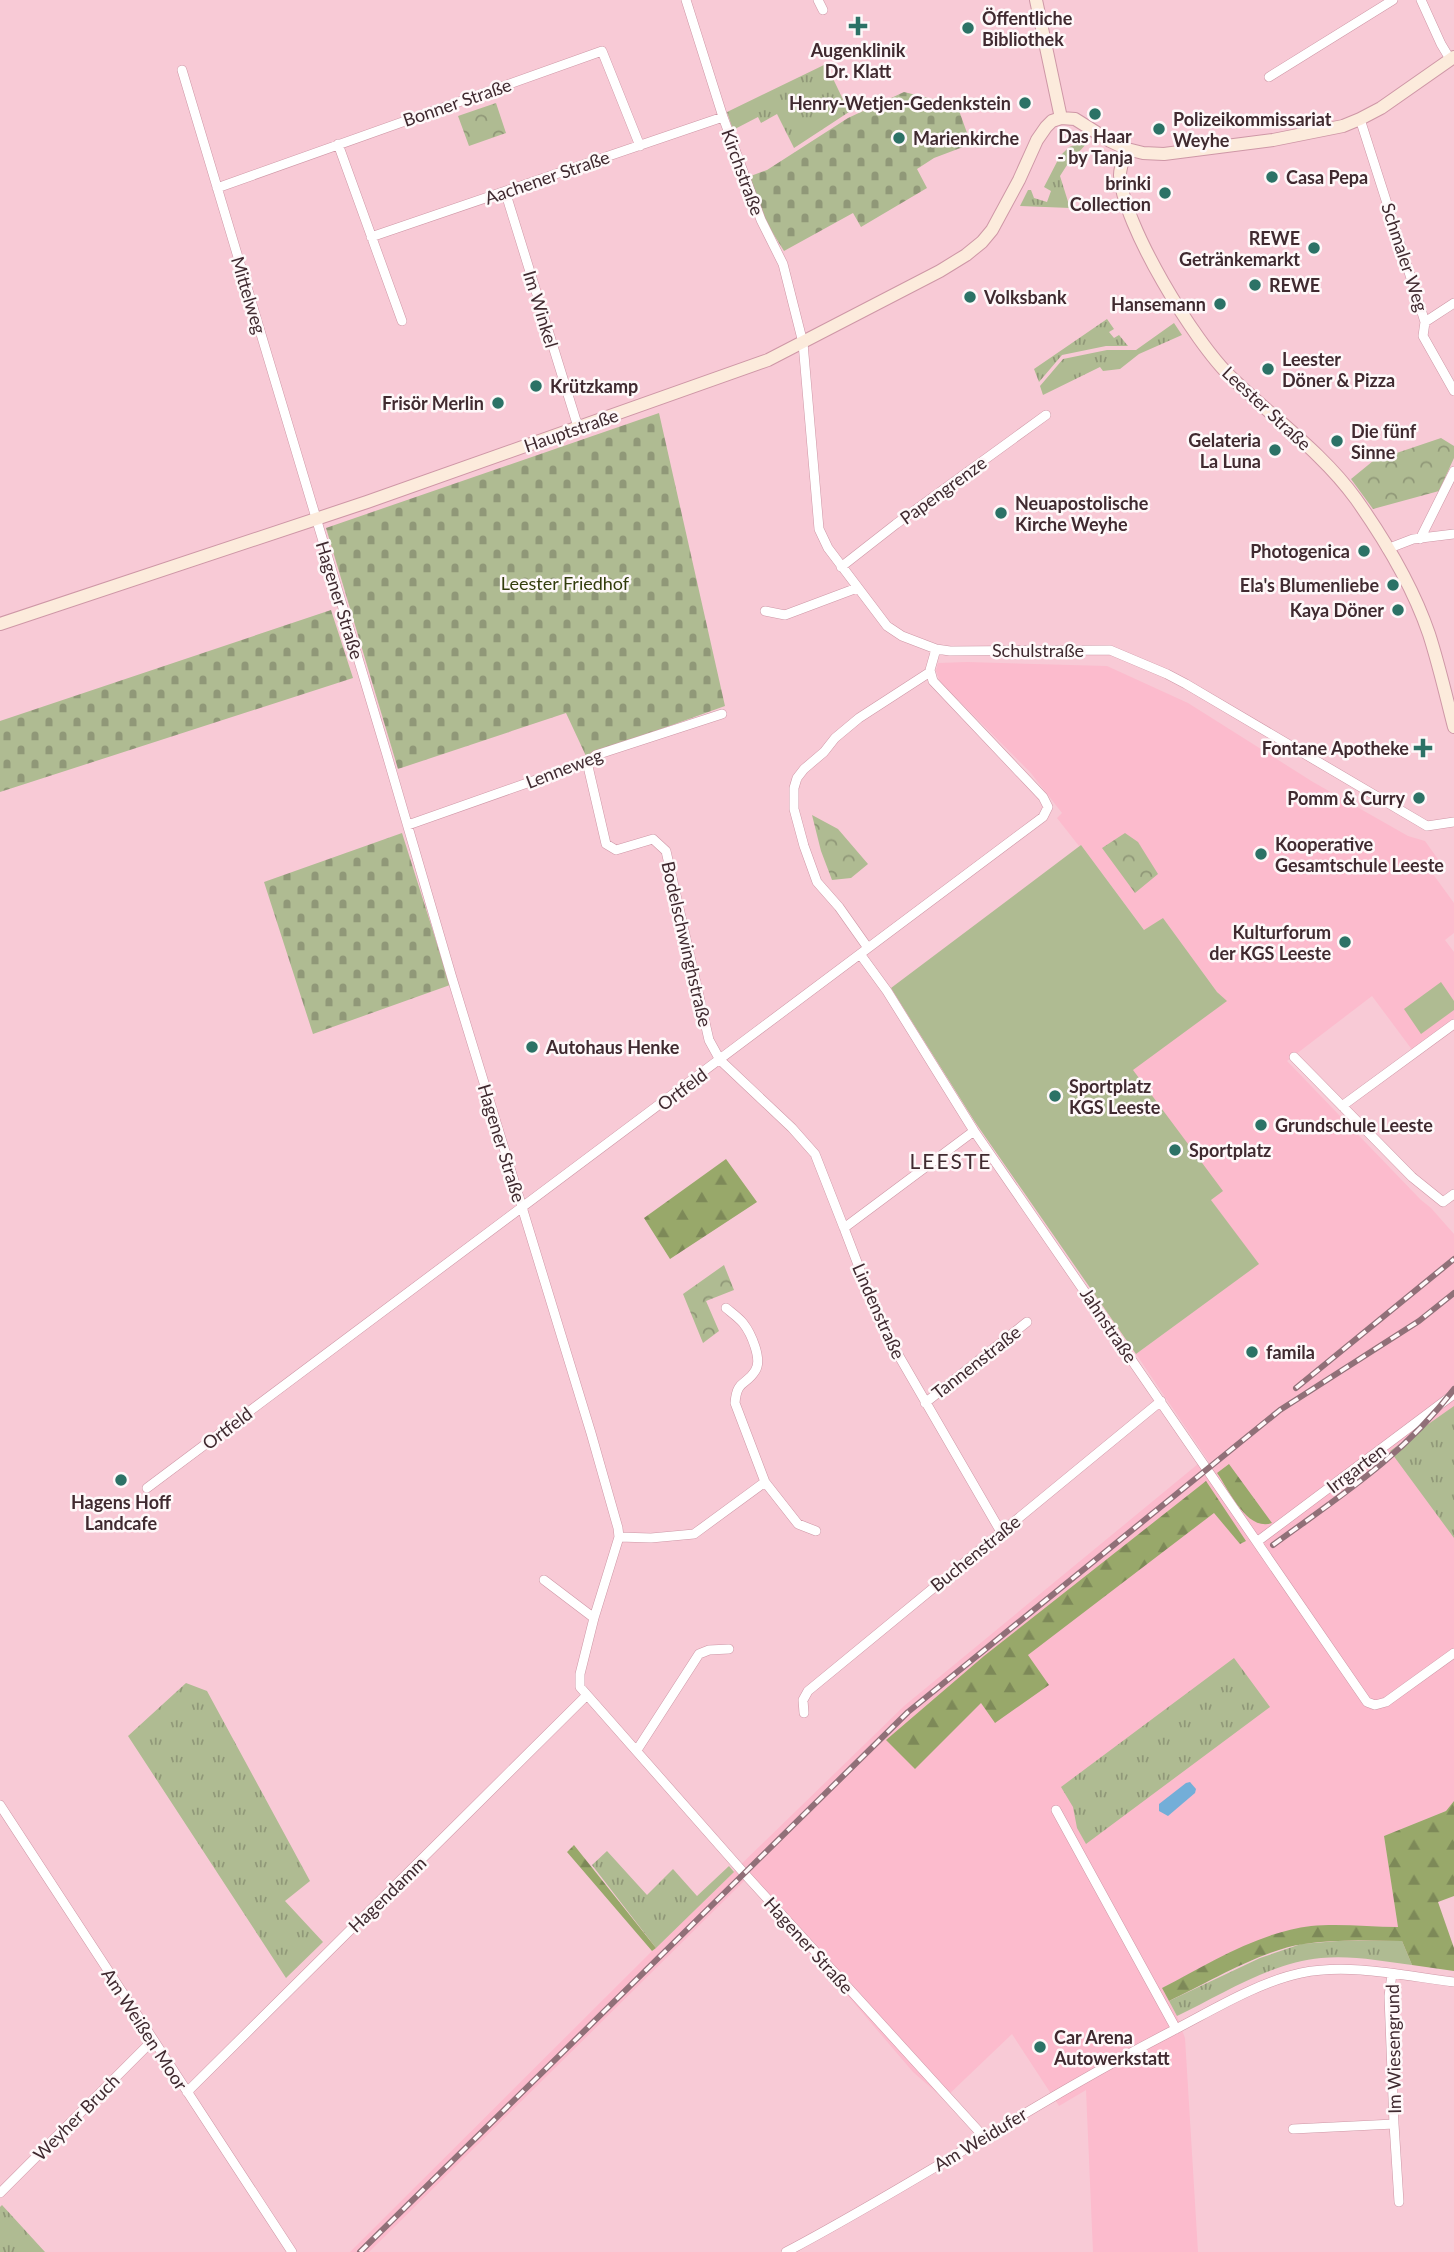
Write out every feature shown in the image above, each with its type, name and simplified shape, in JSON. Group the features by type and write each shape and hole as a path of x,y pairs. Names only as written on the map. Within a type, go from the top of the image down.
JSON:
{"main road":[{"path":"1036,0 1061,118 1075,119 1127,149 1143,153 1164,154 1248,144 1343,126 1381,108 1452,58"},
{"name":"Hauptstraße","path":"0,624 316,519 768,360 966,256 982,242 1002,214 1037,140 1052,121 1061,118"},
{"name":"Leester Straße","path":"1127,149 1120,174 1122,191 1140,242 1202,341 1229,375 1316,454 1355,497 1420,611 1429,634 1454,727"}],"street":[{"name":"Kirchstraße","path":"686,0 723,117 761,220 783,264 803,343"},
{"path":"818,0 822,10"},
{"path":"1269,77 1393,0"},
{"path":"1421,0 1441,44 1452,58"},
{"name":"Bonner Straße","path":"217,188 602,51 640,146"},
{"name":"Mittelweg","path":"182,70 316,519"},
{"name":"Aachener Straße","path":"371,237 723,117"},
{"name":"Schmaler Weg","path":"1360,119 1425,322 1423,336 1454,391"},
{"path":"338,144 402,321"},
{"name":"Im Winkel","path":"505,191 578,427"},
{"path":"1425,322 1454,303"},
{"name":"Schulstraße","path":"803,343 819,530 841,567 887,626 902,636 936,649 950,651 1110,650 1177,679 1427,826 1454,821"},
{"name":"Papengrenze","path":"841,567 1046,415"},
{"path":"1420,539 1454,471"},
{"name":"Hagener Straße","path":"316,519 592,1433 619,1537"},
{"path":"1387,549 1420,539 1454,534"},
{"path":"765,611 785,615 857,589"},
{"path":"930,672 936,649"},
{"name":"Jahnstraße","path":"930,672 859,718 835,738 797,778 794,808 817,882 839,907 887,991 974,1131 1258,1541 1360,1694 1367,1702 1375,1705 1386,1702 1454,1653"},
{"name":"Ortfeld","path":"146,1488 1043,817 1048,807 1043,797 937,688 930,672"},
{"name":"Lenneweg","path":"408,825 587,762 596,755 722,713"},
{"name":"Bodelschwinghstraße","path":"587,762 606,844 615,850 653,839 666,851 709,1040 720,1060"},
{"path":"1342,1106 1454,1024"},
{"path":"1294,1057 1412,1177 1443,1202 1454,1194"},
{"name":"Lindenstraße","path":"720,1060 792,1128 815,1154 881,1325 1001,1532"},
{"path":"844,1228 974,1131"},
{"path":"726,1308 744,1324 756,1349 756,1371 743,1381 736,1392 735,1403 765,1482 798,1524 817,1531"},
{"name":"Tannenstraße","path":"925,1403 1027,1322"},
{"name":"Irrgarten","path":"1258,1541 1454,1394"},
{"name":"Buchenstraße","path":"804,1713 803,1700 808,1691 1161,1401"},
{"path":"586,1695 580,1688 580,1674 619,1537 651,1538 694,1534 765,1482"},
{"path":"544,1580 594,1618"},
{"path":"637,1750 699,1654 709,1650 729,1649"},
{"name":"Hagener Straße","path":"586,1695 984,2137"},
{"name":"Hagendamm","path":"187,2092 586,1695"},
{"name":"Am Weißen Moor","path":"0,1805 292,2252"},
{"path":"1056,1810 1176,2029"},
{"name":"Am Weidufer","path":"786,2252 847,2220 1104,2066 1263,1986 1301,1973 1354,1970 1454,1982"},
{"name":"Im Wiesengrund","path":"1391,1974 1389,1997 1399,2202"},
{"name":"Weyher Bruch","path":"0,2193 152,2041"},
{"name":"Im Wiesengrund","path":"1293,2129 1394,2124"}],"shaded area":[{"path":"938,663 1107,666 1188,703 1313,782 1408,836 1425,841 1440,862 1430,870 1454,903 1454,933 1445,940 1454,952 1454,1019 1413,1051 1372,996 1287,1061 1454,1234 1454,1801 1446,1811 1384,1836 1398,1927 1311,1926 1272,1936 1233,1951 1162,1988 1185,2038 1198,2252 1093,2252 1086,2090 1059,2106 1012,2034 944,2099 913,2072 745,1880 369,2252 350,2252 652,1951 904,1706 1198,1464 1201,1468 1209,1462 1136,1354 1258,1264 1211,1200 1222,1191 1132,1070 1226,1001 1163,918 1145,931 1081,845 1079,846 1057,818 1062,813 1030,772 940,682 936,671"}],"green space":[{"path":"826,64 849,112 794,148 777,114 761,123 758,117 733,130 727,112"},
{"path":"904,92 957,105 971,144 934,158 917,169 927,188 861,227 853,213 784,251 764,219 748,177 767,170 848,118"},
{"path":"496,103 506,133 469,146 458,116"},
{"path":"1087,141 1076,155 1074,154 1060,176 1070,208 1020,206 1028,190 1031,190 1034,198 1047,202 1051,191 1044,187 1060,156 1069,147"},
{"path":"1107,319 1114,329 1109,332 1114,338 1119,335 1128,346 1106,346 1062,355 1039,382 1034,369"},
{"path":"1174,323 1182,335 1139,354 1120,369 1103,371 1100,367 1043,395 1040,386 1063,359 1107,350 1136,350"},
{"name":"Leester Friedhof","path":"659,413 725,706 586,756 566,713 398,769 326,528"},
{"path":"1441,438 1454,446 1454,458 1439,491 1373,509 1351,479 1373,461"},
{"path":"331,610 353,678 0,792 0,721"},
{"path":"812,815 838,829 868,864 851,878 832,880"},
{"path":"402,833 450,985 313,1034 264,882"},
{"path":"1125,833 1138,842 1158,874 1135,893 1102,848"},
{"name":"Sportplatz KGS Leeste","path":"1081,845 1144,930 1163,918 1217,992 1227,1001 1133,1070 1223,1191 1211,1200 1259,1264 1136,1354 975,1122 891,988"},
{"path":"1441,982 1454,1001 1454,1010 1421,1034 1404,1009"},
{"path":"726,1159 757,1202 670,1259 644,1218"},
{"path":"724,1265 734,1290 706,1301 719,1331 703,1343 683,1294"},
{"path":"1454,1406 1454,1538 1390,1451"},
{"path":"1229,1464 1272,1523 1255,1521 1240,1508 1217,1473"},
{"path":"1206,1481 1246,1541 1240,1544 1214,1513 1028,1655 1049,1685 995,1723 981,1703 915,1769 886,1740 984,1656"},
{"path":"1234,1658 1270,1707 1086,1844 1077,1828 1073,1807 1061,1787"},
{"path":"186,1683 207,1691 310,1881 285,1901 323,1942 286,1978 128,1736"},
{"path":"1454,1801 1454,1896 1438,1902 1454,1948 1454,1971 1412,1965 1402,1941 1316,1942 1271,1952 1169,2001 1162,1988 1234,1950 1272,1935 1322,1925 1398,1927 1384,1836 1446,1811"},
{"path":"574,1845 656,1948 652,1951 567,1852"},
{"path":"607,1851 647,1895 673,1869 697,1896 729,1866 734,1872 656,1948 592,1865"},
{"path":"1402,1941 1412,1965 1355,1958 1321,1958 1266,1973 1177,2016 1169,2001 1260,1958 1301,1944"},
{"path":"2,2205 45,2252 0,2252"}],"water":[{"path":"1190,1782 1196,1789 1195,1793 1168,1816 1159,1811 1159,1804"}],"railway":[{"path":"1296,1388 1454,1259"},
{"path":"360,2252 908,1712 1280,1410 1419,1321 1454,1293"},
{"path":"1273,1545 1370,1474 1414,1435 1454,1389"}],"place":[{"name":"Augenklinik Dr. Klatt","path":"858,26"},
{"name":"Öffentliche Bibliothek","path":"968,28"},
{"name":"Henry-Wetjen-Gedenkstein","path":"1025,103"},
{"name":"Das Haar - by Tanja","path":"1095,114"},
{"name":"Polizeikommissariat Weyhe","path":"1159,129"},
{"name":"Marienkirche","path":"899,138"},
{"name":"Casa Pepa","path":"1272,177"},
{"name":"brinki Collection","path":"1165,193"},
{"name":"REWE Getränkemarkt","path":"1314,248"},
{"name":"REWE","path":"1255,285"},
{"name":"Volksbank","path":"970,297"},
{"name":"Hansemann","path":"1220,304"},
{"name":"Leester Döner & Pizza","path":"1268,369"},
{"name":"Krützkamp","path":"536,386"},
{"name":"Frisör Merlin","path":"498,403"},
{"name":"Die fünf Sinne","path":"1337,441"},
{"name":"Gelateria La Luna","path":"1275,450"},
{"name":"Neuapostolische Kirche Weyhe","path":"1001,513"},
{"name":"Photogenica","path":"1364,551"},
{"name":"Ela's Blumenliebe","path":"1393,585"},
{"name":"Kaya Döner","path":"1398,610"},
{"name":"Fontane Apotheke","path":"1423,748"},
{"name":"Pomm & Curry","path":"1419,798"},
{"name":"Kooperative Gesamtschule Leeste","path":"1261,854"},
{"name":"Kulturforum der KGS Leeste","path":"1345,942"},
{"name":"Autohaus Henke","path":"532,1047"},
{"name":"Sportplatz KGS Leeste","path":"1055,1096"},
{"name":"Grundschule Leeste","path":"1261,1125"},
{"name":"Sportplatz","path":"1175,1150"},
{"name":"famila","path":"1252,1352"},
{"name":"Hagens Hoff Landcafe","path":"121,1480"},
{"name":"Car Arena Autowerkstatt","path":"1040,2047"}],"district":[{"name":"LEESTE","path":"951,1160"}]}
